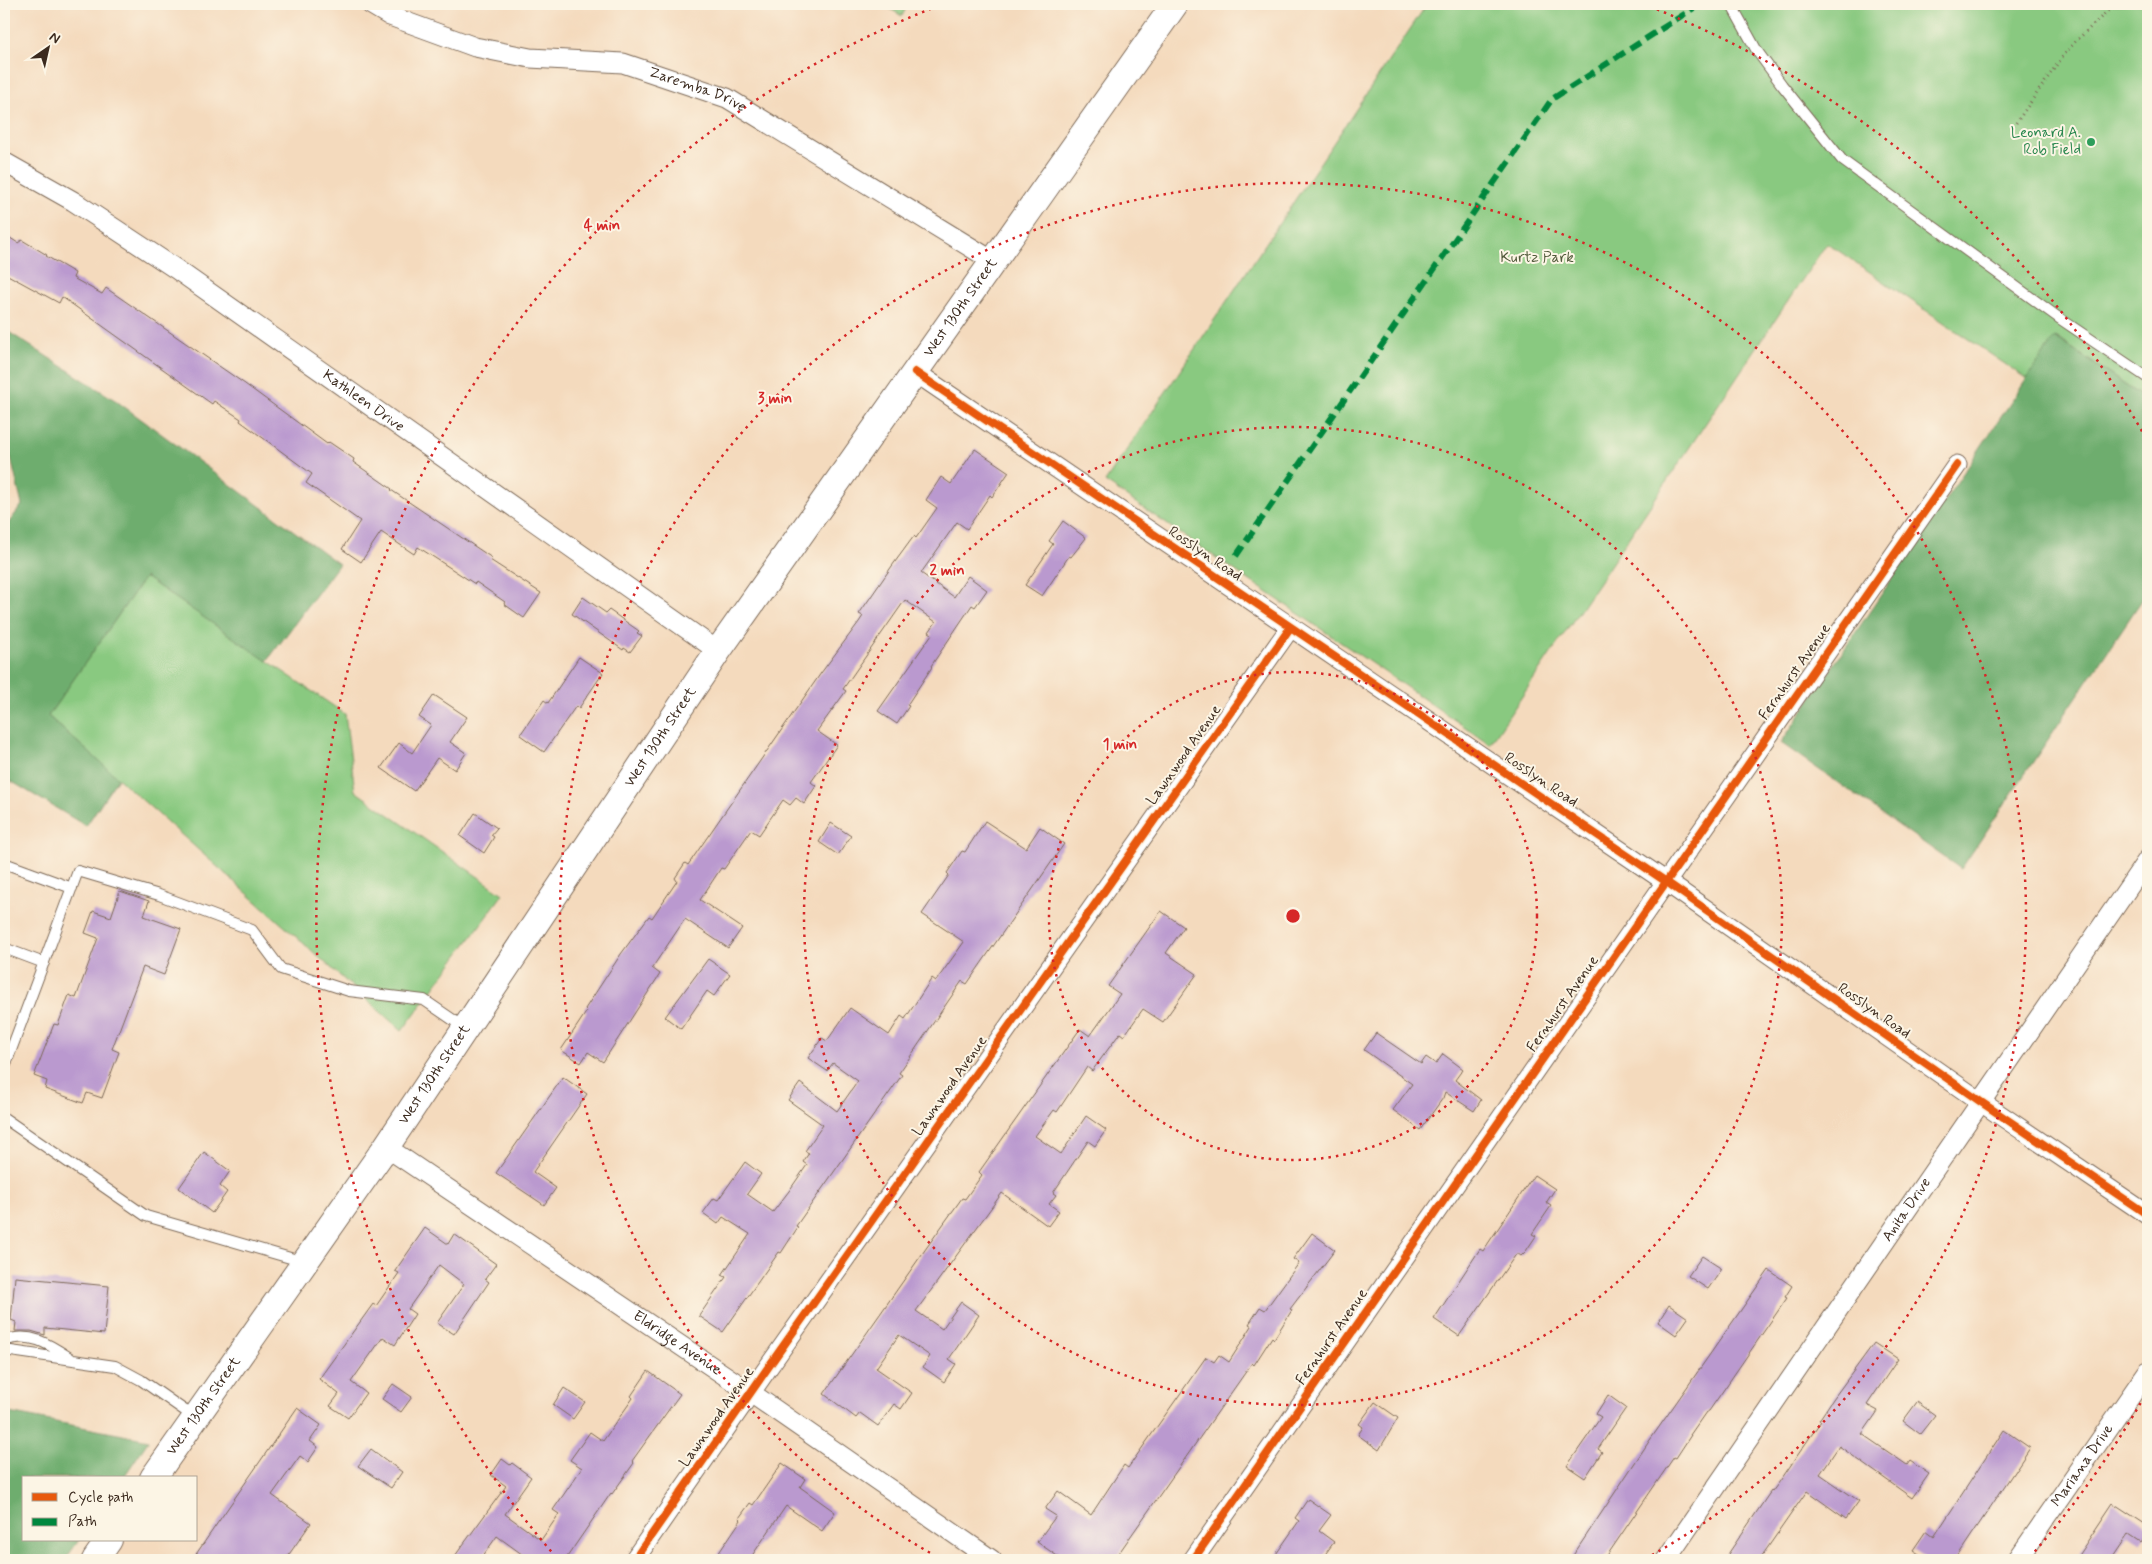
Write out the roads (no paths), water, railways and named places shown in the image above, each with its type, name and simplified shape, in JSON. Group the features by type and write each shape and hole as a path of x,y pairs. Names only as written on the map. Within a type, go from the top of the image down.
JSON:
{"main road":[{"name":"West 130th Street","path":"154,1476 386,1147 718,651 1175,4"},
{"path":"94,1560 108,1542"}],"street":[{"name":"Zaremba Drive","path":"370,4 390,16 474,47 530,58 623,63 727,98 993,261"},
{"name":"Kathleen Drive","path":"4,162 73,201 176,269 718,651"},
{"name":"Rosslyn Road","path":"915,372 1290,628 1666,881 1981,1102 2148,1215"},
{"name":"Fernhurst Avenue","path":"1193,1560 1957,465"},
{"name":"Lawnwood Avenue","path":"634,1560 1290,628"},
{"name":"Anita Drive","path":"1666,1560 2148,859"},
{"name":"Eldridge Avenue","path":"386,1147 751,1392 992,1560"},
{"name":"Mariana Drive","path":"2017,1560 2148,1371"}],"lane":[{"path":"1732,4 1758,51 1782,85 1842,160 2059,318 2148,378"},
{"path":"4,863 72,888"},
{"path":"4,1069 78,871 159,895 252,930 281,969 349,991 424,1000 465,1028"},
{"path":"4,948 44,963"},
{"path":"4,1118 146,1216 305,1262"},
{"path":"4,1341 14,1337 44,1340 73,1360"},
{"path":"4,1350 115,1366 141,1380 195,1418"}],"place":[{"name":"Leonard A. Rob Field","path":"2091,142"}],"park label":[{"name":"Kurtz Park","path":"1537,258"}]}
